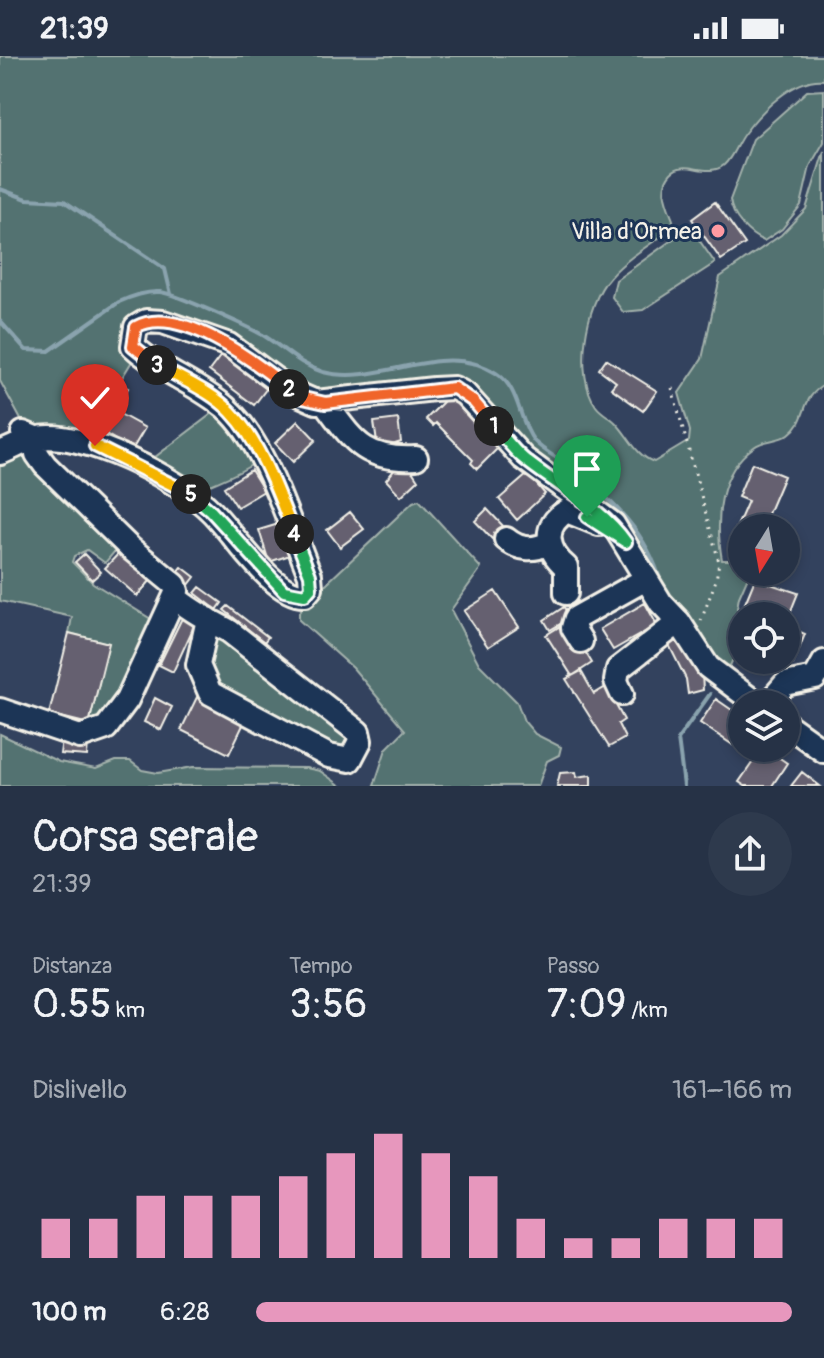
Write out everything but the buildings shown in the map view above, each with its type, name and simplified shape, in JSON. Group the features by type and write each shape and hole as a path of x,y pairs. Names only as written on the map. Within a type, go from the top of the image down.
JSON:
{"street":[{"path":"0,439 23,433 35,438 95,446 174,483 210,510 284,591 305,595 311,588 310,575 255,446 232,413 133,346 136,327 146,321 180,326 229,345 291,391 325,403 454,388 474,402 523,458 597,509 613,524 661,603 679,622 716,676 736,690"},
{"path":"325,403 369,452 392,460 416,458"},
{"path":"0,453 35,438"},
{"path":"0,710 80,737 106,728 127,700 176,598 175,585 130,548 45,465 37,454 35,438"},
{"path":"566,593 566,567 551,552 548,543 554,523 567,511 587,517 626,542"},
{"path":"506,539 525,548 539,549 548,543"},
{"path":"581,641 573,628 576,618 646,579"},
{"path":"176,598 208,619 274,664 358,732 360,741 350,760 329,756 210,693 198,665 208,619"},
{"path":"622,694 616,681 618,669 679,622"},
{"path":"780,690 785,684 815,678 824,662"},
{"path":"800,734 824,751"}],"path":[{"path":"672,388 719,562 694,644"}],"green space":[{"path":"0,56 824,56 824,80 801,84 779,97 751,125 724,165 711,170 683,167 671,173 664,190 673,220 669,231 630,258 610,277 594,304 585,340 585,377 589,393 598,408 615,422 642,455 654,462 689,441 690,431 679,393 702,359 720,277 781,235 806,209 824,151 824,385 811,396 799,422 789,434 754,447 742,457 726,483 719,529 722,560 728,560 728,586 744,586 738,602 728,602 728,665 707,648 673,597 470,389 327,396 147,315 134,358 85,438 26,429 0,381"},
{"path":"824,90 824,142 810,166 801,205 782,229 764,241 742,225 730,200 753,139 807,91"},
{"path":"690,227 715,263 643,310 623,312 612,297 616,280"},
{"path":"218,409 256,462 191,494 146,464"},
{"path":"27,451 120,545 105,563 87,550 74,556 72,562 93,583 154,621 117,710 89,724 108,643 69,633 72,617 0,601 0,458"},
{"path":"419,500 481,568 451,610 479,664 517,702 524,721 535,734 561,747 559,755 547,761 538,786 374,786 386,749 405,730 353,668 299,620 299,612 310,599 413,502"},
{"path":"217,630 351,736 344,754 211,688 207,638"},
{"path":"0,734 59,762 96,769 116,761 130,761 142,770 158,773 193,767 306,768 320,771 341,786 0,786"}],"waterway":[{"path":"0,189 27,199 64,201 165,269 171,294"},
{"path":"0,321 26,350 49,351 119,302 139,294 160,292 246,327 323,372 366,374 433,362 475,364 504,379 534,441 588,481 627,519 647,549 661,583"},
{"path":"684,786 678,739 710,694"}],"place":[{"name":"Villa d'Ormea","path":"718,231"}],"route":[{"path":"95,446 191,494 210,510 284,591 294,596 305,595 311,588 310,575 290,523 255,446 232,413 133,346 136,327 146,321 163,322 229,345 291,391 316,402 454,388 474,402 523,458 597,509 626,542 587,517"}]}
